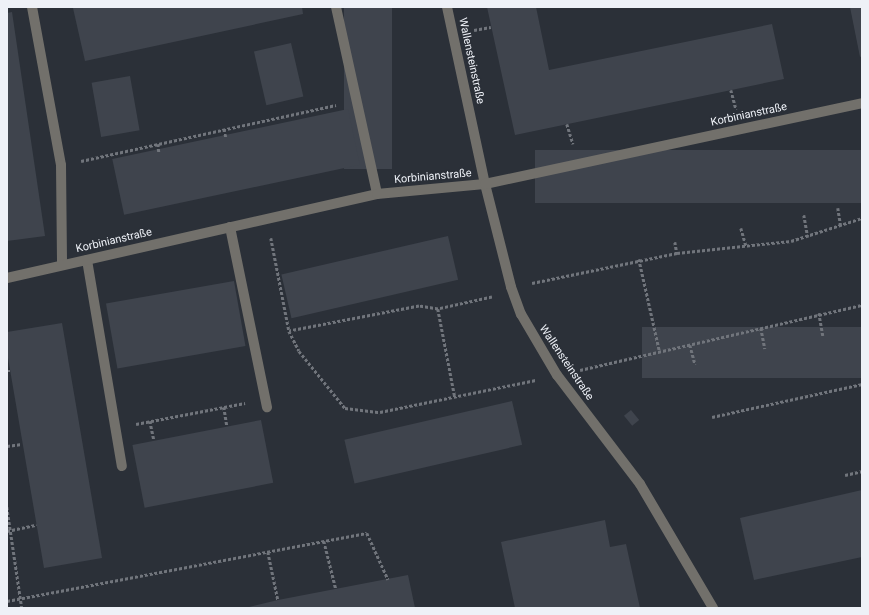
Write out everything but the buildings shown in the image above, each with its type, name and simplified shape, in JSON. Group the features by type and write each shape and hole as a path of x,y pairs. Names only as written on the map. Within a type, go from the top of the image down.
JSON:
{"street":[{"path":"32,7 61,165 62,265"},
{"path":"336,7 377,194"},
{"name":"Wallensteinstraße","path":"447,7 485,184 511,287 527,326 542,353 640,484 713,608"},
{"name":"Korbinianstraße","path":"7,278 377,194 485,184 862,103"},
{"path":"230,227 266,403"},
{"path":"87,260 122,466"}],"path":[{"path":"61,165 357,101"},
{"path":"224,129 226,137"},
{"path":"158,144 160,152"},
{"path":"838,208 841,226"},
{"path":"804,215 808,237"},
{"path":"267,218 289,331"},
{"path":"511,287 639,259 722,246 746,246 808,237 862,218"},
{"path":"741,228 746,246"},
{"path":"675,242 677,253"},
{"path":"639,259 660,353"},
{"path":"438,309 456,397"},
{"path":"819,314 823,336"},
{"path":"761,328 765,349"},
{"path":"690,345 696,364"},
{"path":"712,417 862,384"},
{"path":"116,427 224,407 266,403"},
{"path":"224,407 227,426"},
{"path":"150,421 154,440"},
{"path":"7,446 22,444"},
{"path":"846,475 862,471"},
{"path":"7,508 22,608"},
{"path":"7,531 36,525"},
{"path":"7,601 367,533 388,579"},
{"path":"324,541 336,589"},
{"path":"268,552 278,600"}]}
